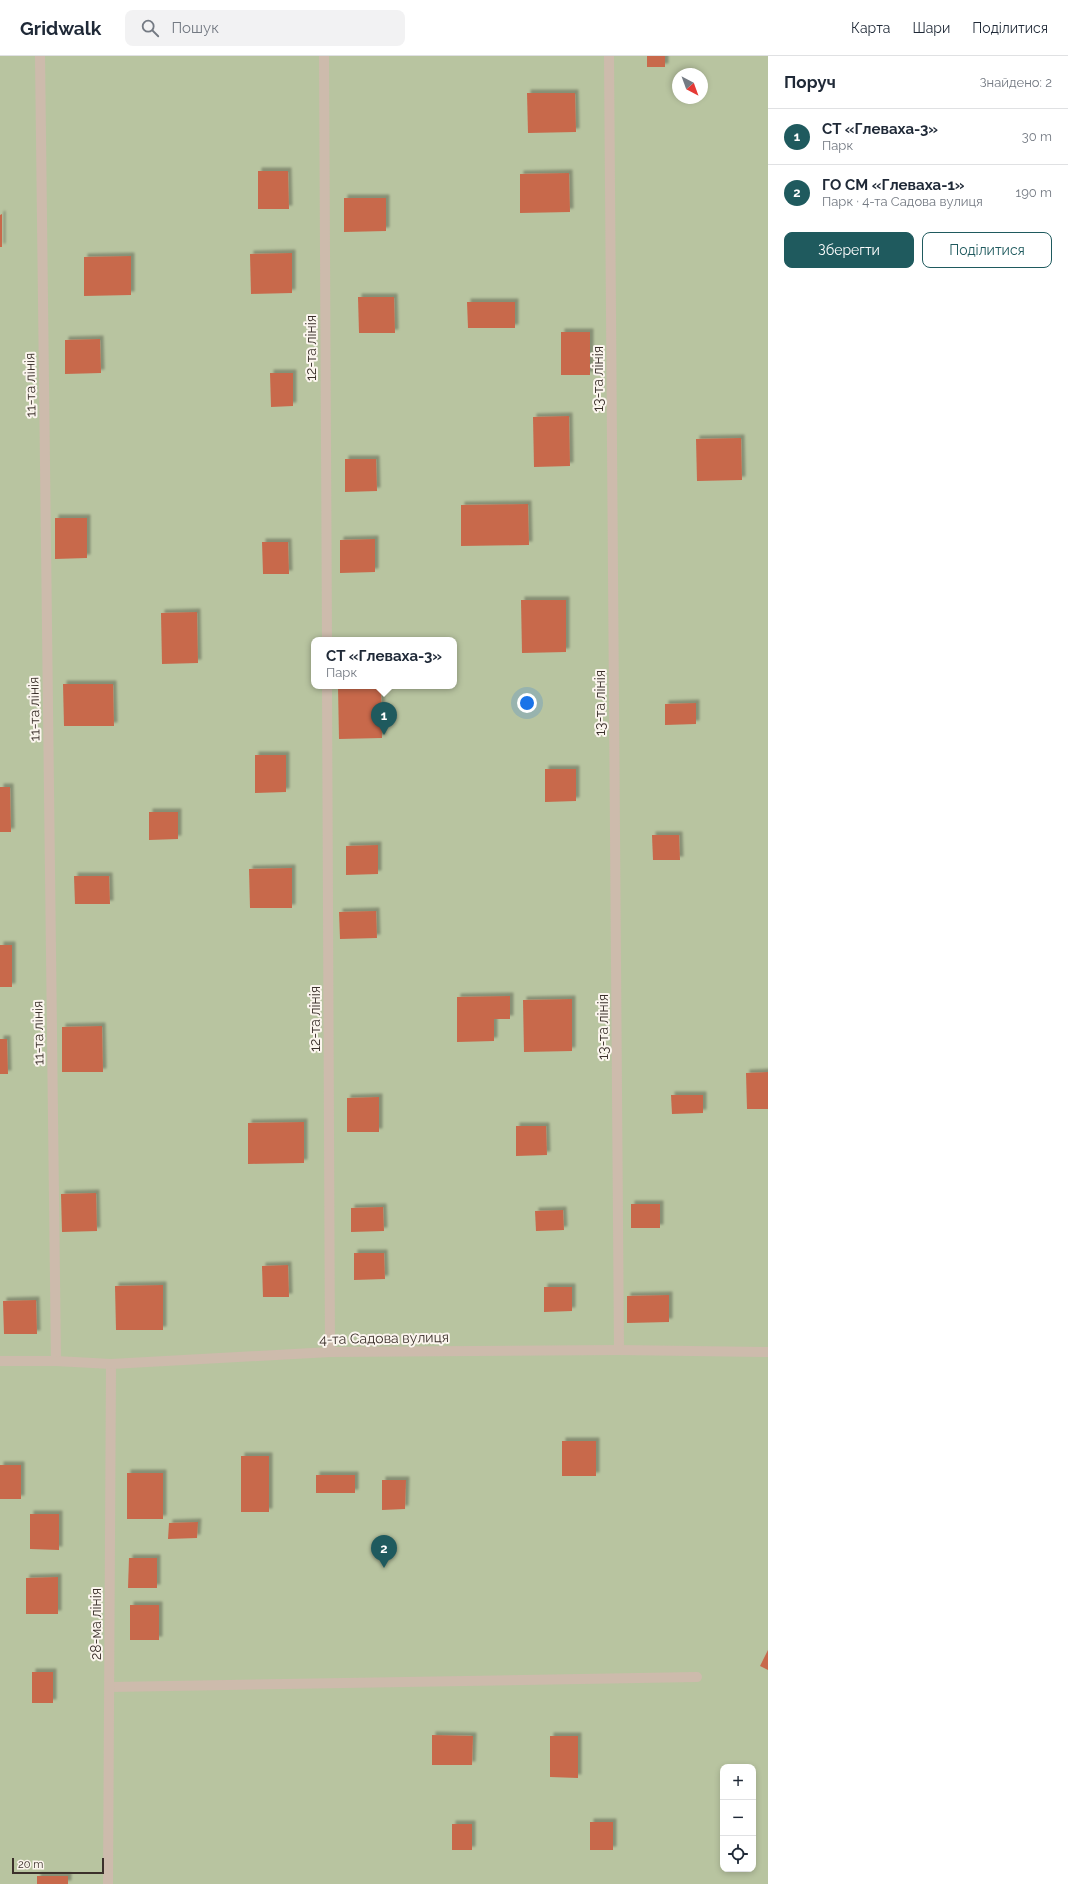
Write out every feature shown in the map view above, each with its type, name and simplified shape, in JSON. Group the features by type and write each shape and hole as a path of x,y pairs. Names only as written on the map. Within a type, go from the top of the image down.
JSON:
{"street":[{"name":"11-та лінія","path":"40,56 56,1361"},
{"name":"12-та лінія","path":"324,56 327,637"},
{"name":"13-та лінія","path":"609,56 619,1350"},
{"name":"12-та лінія","path":"327,689 330,1352"},
{"name":"4-та Садова вулиця","path":"0,1361 56,1361 110,1364 330,1352 619,1350 768,1352"},
{"name":"28-ма лінія","path":"108,1884 110,1687 110,1364"},
{"path":"110,1687 697,1677"}],"green space":[{"path":"0,56 768,56 768,1884 0,1884"}],"building":[{"path":"647,56 665,56 665,67 647,67"},
{"path":"527,93 575,93 576,132 528,133"},
{"path":"258,171 288,171 289,209 258,209"},
{"path":"569,173 570,212 520,213 520,174"},
{"path":"344,198 386,198 386,231 344,232"},
{"path":"2,214 2,247 0,247 0,215"},
{"path":"292,253 292,293 251,294 250,254"},
{"path":"131,256 131,295 84,296 84,257"},
{"path":"358,297 394,297 395,333 359,333"},
{"path":"467,302 515,302 515,328 468,328"},
{"path":"561,332 590,332 590,375 561,375"},
{"path":"100,339 101,373 65,374 65,340"},
{"path":"270,373 293,373 293,406 271,407"},
{"path":"569,416 570,466 534,467 533,417"},
{"path":"741,438 742,480 697,481 696,439"},
{"path":"345,459 376,459 377,491 345,492"},
{"path":"528,504 529,545 461,546 461,505"},
{"path":"55,518 87,518 87,558 55,559"},
{"path":"375,539 375,572 340,573 340,540"},
{"path":"262,542 288,542 289,574 263,574"},
{"path":"521,600 566,600 566,652 522,653"},
{"path":"197,612 198,663 162,664 161,613"},
{"path":"63,684 113,684 114,726 64,726"},
{"path":"338,689 381,689 382,738 339,739"},
{"path":"696,703 696,724 665,725 665,704"},
{"path":"255,755 286,755 286,792 255,793"},
{"path":"545,769 576,769 576,801 545,802"},
{"path":"0,787 10,787 11,832 0,832"},
{"path":"149,812 178,812 178,839 149,840"},
{"path":"652,835 679,835 680,860 653,860"},
{"path":"378,845 378,874 346,875 346,846"},
{"path":"292,868 292,908 250,908 249,869"},
{"path":"74,876 109,876 110,904 75,904"},
{"path":"376,911 377,938 340,939 339,912"},
{"path":"0,945 12,945 12,987 0,987"},
{"path":"510,996 510,1019 494,1019 494,1041 457,1042 457,997"},
{"path":"572,999 572,1051 524,1052 523,1000"},
{"path":"102,1026 103,1072 62,1072 62,1027"},
{"path":"0,1039 7,1039 8,1074 0,1074"},
{"path":"768,1072 768,1109 747,1109 746,1073"},
{"path":"671,1095 703,1095 703,1113 672,1114"},
{"path":"379,1097 379,1132 347,1132 347,1098"},
{"path":"304,1122 304,1163 248,1164 248,1123"},
{"path":"516,1126 546,1126 547,1155 516,1156"},
{"path":"96,1193 97,1231 62,1232 61,1194"},
{"path":"631,1204 660,1204 660,1228 631,1228"},
{"path":"383,1207 384,1231 351,1232 351,1208"},
{"path":"563,1210 564,1230 536,1231 535,1211"},
{"path":"354,1253 384,1253 385,1279 354,1280"},
{"path":"288,1265 289,1297 263,1297 262,1266"},
{"path":"163,1285 163,1330 116,1330 115,1286"},
{"path":"544,1287 572,1287 572,1311 544,1312"},
{"path":"669,1295 669,1322 627,1323 627,1296"},
{"path":"36,1300 37,1334 4,1334 3,1301"},
{"path":"562,1441 596,1441 596,1476 562,1476"},
{"path":"241,1456 269,1456 269,1512 241,1512"},
{"path":"0,1465 21,1465 21,1499 0,1499"},
{"path":"127,1473 163,1473 163,1519 127,1519"},
{"path":"316,1475 355,1475 355,1493 316,1493"},
{"path":"382,1480 406,1480 405,1509 382,1510"},
{"path":"30,1514 59,1514 59,1550 30,1549"},
{"path":"198,1522 197,1538 168,1539 169,1523"},
{"path":"129,1558 157,1558 157,1588 128,1588"},
{"path":"58,1577 58,1614 26,1614 26,1578"},
{"path":"130,1605 159,1605 159,1640 130,1640"},
{"path":"768,1650 768,1670 760,1666"},
{"path":"32,1672 53,1672 53,1703 32,1703"},
{"path":"432,1735 473,1736 472,1765 432,1765"},
{"path":"550,1736 578,1736 578,1778 550,1777"},
{"path":"590,1822 613,1822 613,1850 590,1850"},
{"path":"452,1824 472,1824 472,1850 452,1850"},
{"path":"37,1876 68,1876 68,1884 37,1884"}],"place":[{"name":"СТ «Глеваха-3»","path":"384,735"},
{"name":"ГО СМ «Глеваха-1»","path":"384,1568"}]}
